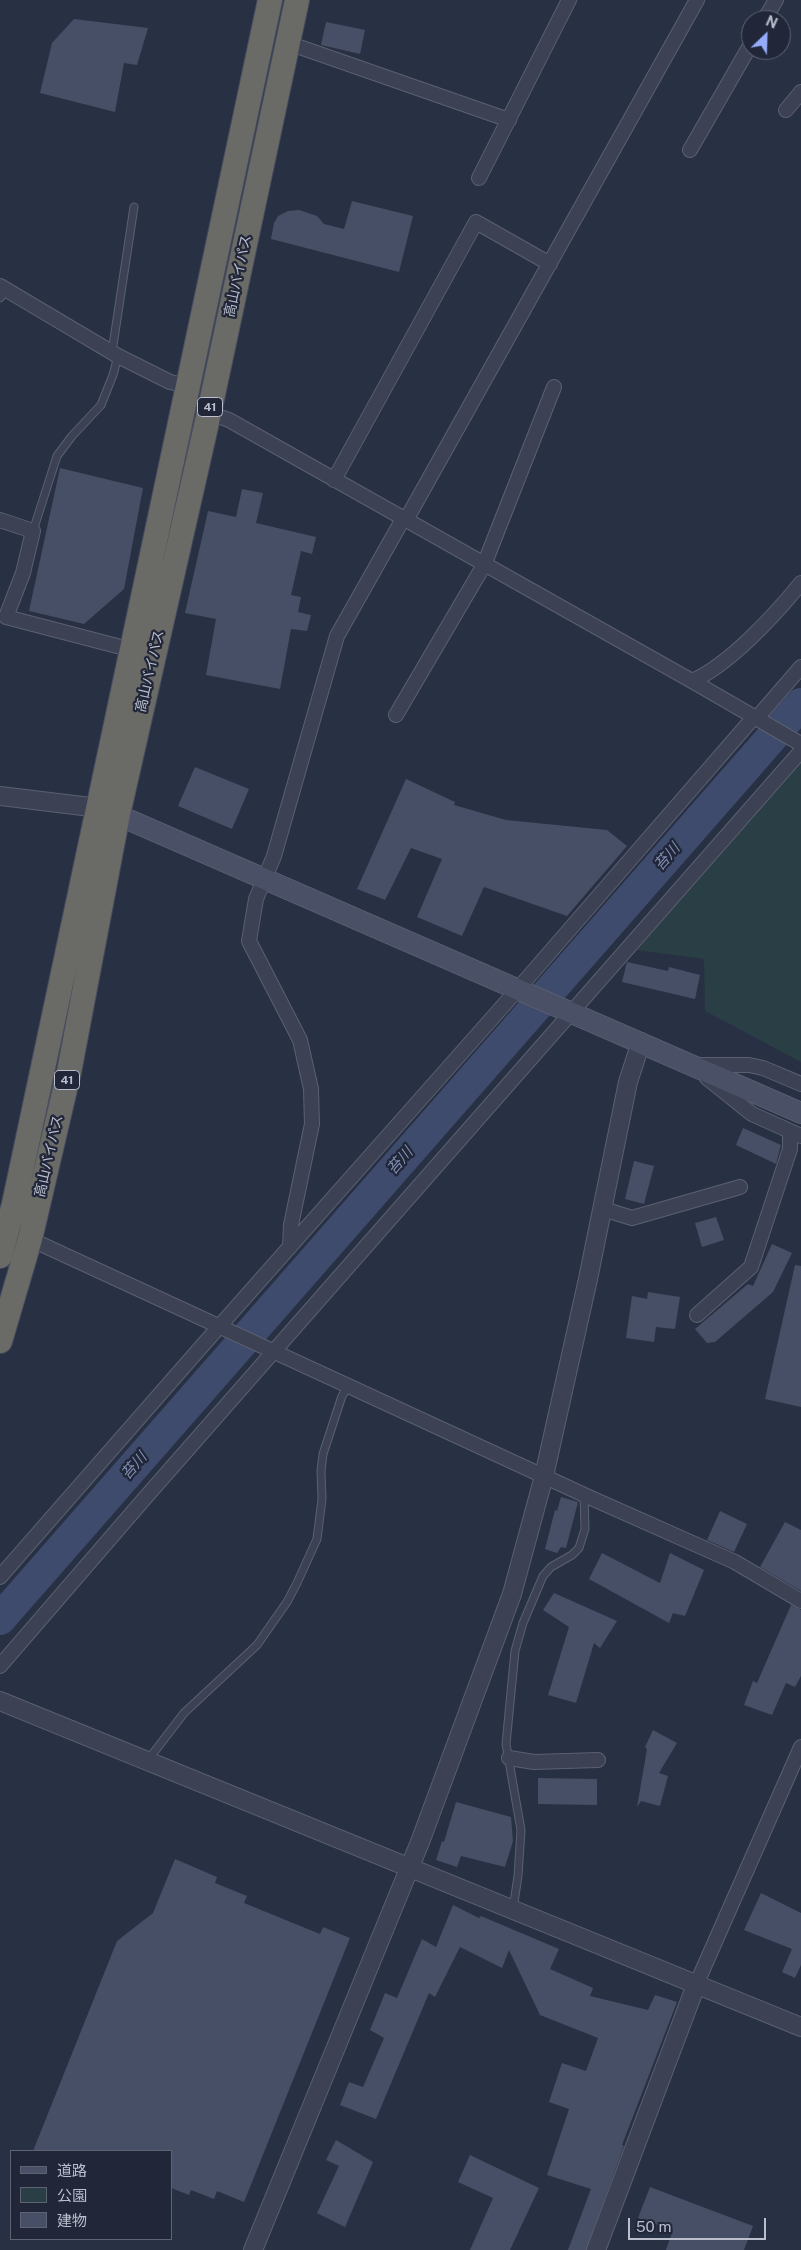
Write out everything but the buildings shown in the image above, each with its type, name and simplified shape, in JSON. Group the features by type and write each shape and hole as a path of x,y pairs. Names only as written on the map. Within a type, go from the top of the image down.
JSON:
{"highway":[{"name":"高山バイパス","path":"0,1341 30,1239 69,1072 108,811 188,386 270,0"},
{"name":"高山バイパス","path":"0,1256 8,1201 209,413 297,0"}],"main road":[{"path":"108,811 801,1113"}],"street":[{"path":"478,178 568,0"},
{"path":"290,1247 291,1225 312,1124 311,1089 300,1040 249,941 256,899 274,856 337,636 550,264 697,0"},
{"path":"288,42 509,120"},
{"path":"690,150 742,60"},
{"path":"786,110 801,92"},
{"path":"334,480 476,222 550,264"},
{"path":"2,291 115,354 170,382 188,386"},
{"path":"396,715 484,565 554,387"},
{"path":"0,1666 271,1350 800,746 692,681 405,519 229,420 209,413"},
{"path":"0,520 33,531 23,573 6,617 117,646"},
{"path":"692,681 709,674 750,637 801,584"},
{"path":"0,1577 223,1327 290,1247 520,990 801,667"},
{"path":"0,796 108,811"},
{"path":"252,2250 420,1842 512,1594 544,1476 603,1209 628,1082 641,1042"},
{"path":"692,1065 749,1065 763,1068 801,1084"},
{"path":"692,1065 752,1114 796,1134 752,1267 698,1314"},
{"path":"603,1209 632,1218 740,1187"},
{"path":"30,1239 584,1495 735,1562 801,1601"},
{"path":"0,1701 801,2028"},
{"path":"596,2250 696,1985 801,1746"},
{"path":"509,1758 534,1762 598,1760"}],"lane":[{"path":"33,531 57,456 72,436 101,405 113,375 134,207"},
{"path":"148,1760 184,1713 257,1645 298,1583 317,1539 322,1499 321,1471 324,1454 336,1412 348,1385"},
{"path":"513,1909 518,1876 521,1830 506,1744 515,1651 523,1624 543,1576 551,1567 572,1555 579,1548 584,1529 584,1495"}],"green space":[{"path":"800,763 801,1062 705,1011 704,959 637,950"}],"waterway":[{"name":"苔川","path":"0,1619 801,704"}]}
